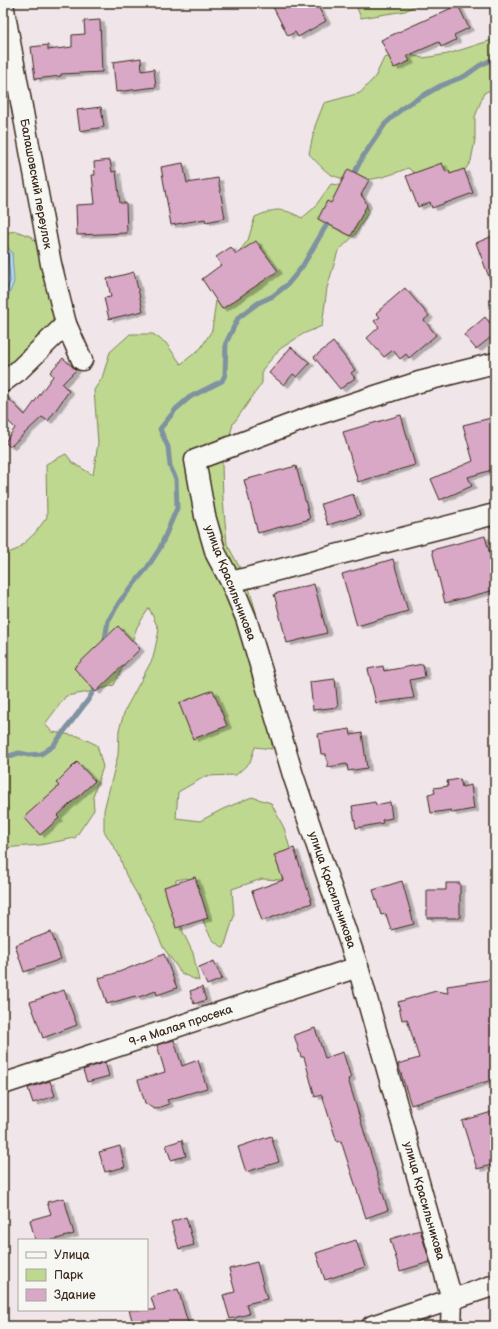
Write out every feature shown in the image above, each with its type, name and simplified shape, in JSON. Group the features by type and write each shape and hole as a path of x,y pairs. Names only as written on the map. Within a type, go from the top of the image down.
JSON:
{"street":[{"name":"Балашовский переулок","path":"3,4 51,264 66,324 82,360"},
{"path":"3,382 18,371 66,324"},
{"name":"улица Красильникова","path":"451,1326 452,1299 358,967 293,775 246,618 216,554 205,516 195,460 320,414 419,382 495,363"},
{"path":"230,582 495,514"},
{"name":"9-я Малая просека","path":"3,1084 358,967"},
{"path":"372,1326 495,1285"}],"green space":[{"path":"355,3 421,3 405,11 361,18"},
{"path":"495,39 495,88 484,93 475,117 475,140 471,161 457,182 433,188 408,168 380,178 351,180 332,175 320,166 309,154 315,126 324,103 360,93 375,77 384,58 403,53 423,58 448,54"},
{"path":"331,184 359,188 369,211 355,235 338,251 327,288 322,326 303,334 280,349 262,370 262,383 233,424 222,464 227,544 247,581 256,612 267,686 272,749 255,747 250,762 236,775 206,776 178,792 176,818 200,821 223,809 252,797 271,803 284,828 291,852 283,880 262,879 232,889 234,916 224,948 215,942 210,936 187,878 176,880 176,900 183,932 193,953 199,981 182,974 163,947 150,917 126,875 119,855 104,831 104,810 118,755 119,730 125,710 153,658 159,630 149,608 137,627 124,665 114,685 95,691 66,696 45,724 52,732 78,736 97,745 103,767 93,796 94,810 75,838 40,845 3,848 3,555 18,549 35,533 47,517 46,464 66,454 73,463 93,475 98,443 94,390 102,378 110,352 130,334 153,334 166,343 181,364 201,348 212,330 219,278 248,240 255,217 274,210 283,210 302,218 314,208"},
{"path":"16,231 32,237 40,250 58,312 46,332 3,372 3,309 5,305 12,253 3,241 3,233"}],"water":[{"path":"3,241 12,253 14,282 3,309"}],"building":[{"path":"271,3 316,3 326,21 298,37 295,32 288,36"},
{"path":"458,5 469,28 454,35 456,40 441,47 439,42 407,56 410,61 394,68 381,40"},
{"path":"100,20 102,72 61,74 61,76 35,79 31,47 48,45 48,50 72,47 72,35 85,34 84,21"},
{"path":"141,58 142,71 154,69 156,87 116,92 113,62"},
{"path":"101,107 104,127 80,131 77,110"},
{"path":"110,160 112,172 116,171 120,203 126,203 127,233 77,235 76,205 95,204 92,175 95,175 94,162"},
{"path":"183,163 187,183 218,178 225,218 206,222 205,219 171,225 161,167"},
{"path":"442,163 446,172 449,171 450,174 464,169 473,193 432,208 430,202 418,207 406,176"},
{"path":"348,169 369,180 361,195 367,205 351,236 318,219 327,201 331,203"},
{"path":"495,235 495,289 494,290 476,243"},
{"path":"256,241 278,271 222,309 202,279 221,265 216,257 231,247 236,254"},
{"path":"134,272 143,311 109,319 104,298 111,297 107,279"},
{"path":"405,288 429,316 424,320 436,335 409,358 406,354 400,359 393,350 384,357 367,338 379,327 374,321 380,317 376,313"},
{"path":"485,317 495,329 495,334 476,349 464,335"},
{"path":"333,342 355,370 351,373 355,378 340,389 314,357"},
{"path":"291,347 310,363 297,377 293,374 284,385 269,373"},
{"path":"63,358 76,370 62,384 69,391 48,421 42,417 10,447 5,442 15,428 3,416 3,393 25,415 53,376 50,372"},
{"path":"401,415 415,465 358,482 343,432"},
{"path":"495,417 495,469 468,477 472,486 440,500 431,479 473,461 463,425"},
{"path":"296,466 310,519 258,533 244,480"},
{"path":"353,494 360,515 328,525 321,504"},
{"path":"485,536 495,573 495,590 445,603 432,550"},
{"path":"393,559 408,611 357,626 342,574"},
{"path":"314,584 327,633 287,643 274,594"},
{"path":"118,626 140,649 96,692 74,668"},
{"path":"423,664 425,677 410,680 414,698 376,703 368,669 383,666 384,671"},
{"path":"335,679 338,707 313,710 310,682"},
{"path":"213,690 227,726 193,739 179,703"},
{"path":"350,729 351,735 362,733 367,768 348,771 347,764 328,767 326,754 321,754 318,734"},
{"path":"77,762 95,781 57,816 59,818 40,835 24,817 59,786 56,783"},
{"path":"460,779 462,787 471,785 474,809 452,813 451,810 431,813 428,794 435,793 434,788 448,786 447,781"},
{"path":"375,802 376,805 390,802 392,818 382,820 383,823 356,828 352,806"},
{"path":"294,848 312,903 262,921 252,891 283,880 274,855"},
{"path":"195,877 208,918 176,928 164,887"},
{"path":"402,881 414,924 391,930 386,914 381,915 373,890"},
{"path":"446,883 460,883 460,918 427,918 427,890 446,890"},
{"path":"51,932 61,959 24,972 15,945"},
{"path":"164,954 177,988 157,995 156,991 136,998 135,996 107,1004 99,978 119,972"},
{"path":"214,961 222,979 207,985 199,967"},
{"path":"495,979 495,1079 411,1105 398,1064 419,1058 407,1019 402,1020 398,1002 436,991 448,993 447,986"},
{"path":"202,987 206,1000 194,1004 190,991"},
{"path":"64,990 77,1025 43,1038 30,1002"},
{"path":"315,1028 325,1058 343,1052 351,1078 348,1079 388,1210 366,1218 341,1141 337,1142 322,1095 315,1097 304,1057 301,1057 294,1035"},
{"path":"174,1040 182,1066 198,1060 207,1088 167,1100 169,1104 154,1109 145,1103 138,1080 165,1072 157,1045"},
{"path":"105,1062 109,1076 87,1082 83,1070"},
{"path":"50,1081 55,1096 33,1103 28,1088"},
{"path":"495,1111 495,1164 477,1169 462,1121"},
{"path":"271,1136 279,1162 246,1172 238,1147"},
{"path":"182,1140 186,1156 171,1160 166,1145"},
{"path":"120,1146 125,1167 105,1172 99,1152"},
{"path":"64,1198 74,1234 56,1239 35,1239 30,1220 51,1214 47,1202"},
{"path":"186,1217 194,1245 179,1249 171,1222"},
{"path":"420,1230 430,1262 400,1271 390,1239"},
{"path":"356,1240 365,1267 325,1280 316,1253"},
{"path":"257,1262 267,1299 246,1304 249,1314 230,1319 223,1295 235,1292 229,1269"},
{"path":"178,1289 188,1323 179,1326 134,1326 129,1311 155,1310 151,1297"}],"waterway":[{"path":"352,178 362,158 385,124 405,106 440,86 465,76 479,66 495,58"},
{"path":"104,645 108,621 120,601 147,568 160,548 177,508 176,479 170,466 168,447 160,429 176,409 190,397 222,381 225,375 226,343 238,318 258,303 273,296 288,284 302,267 330,219"},
{"path":"3,758 19,753 29,755 41,754 53,746 88,700 97,685"}]}
